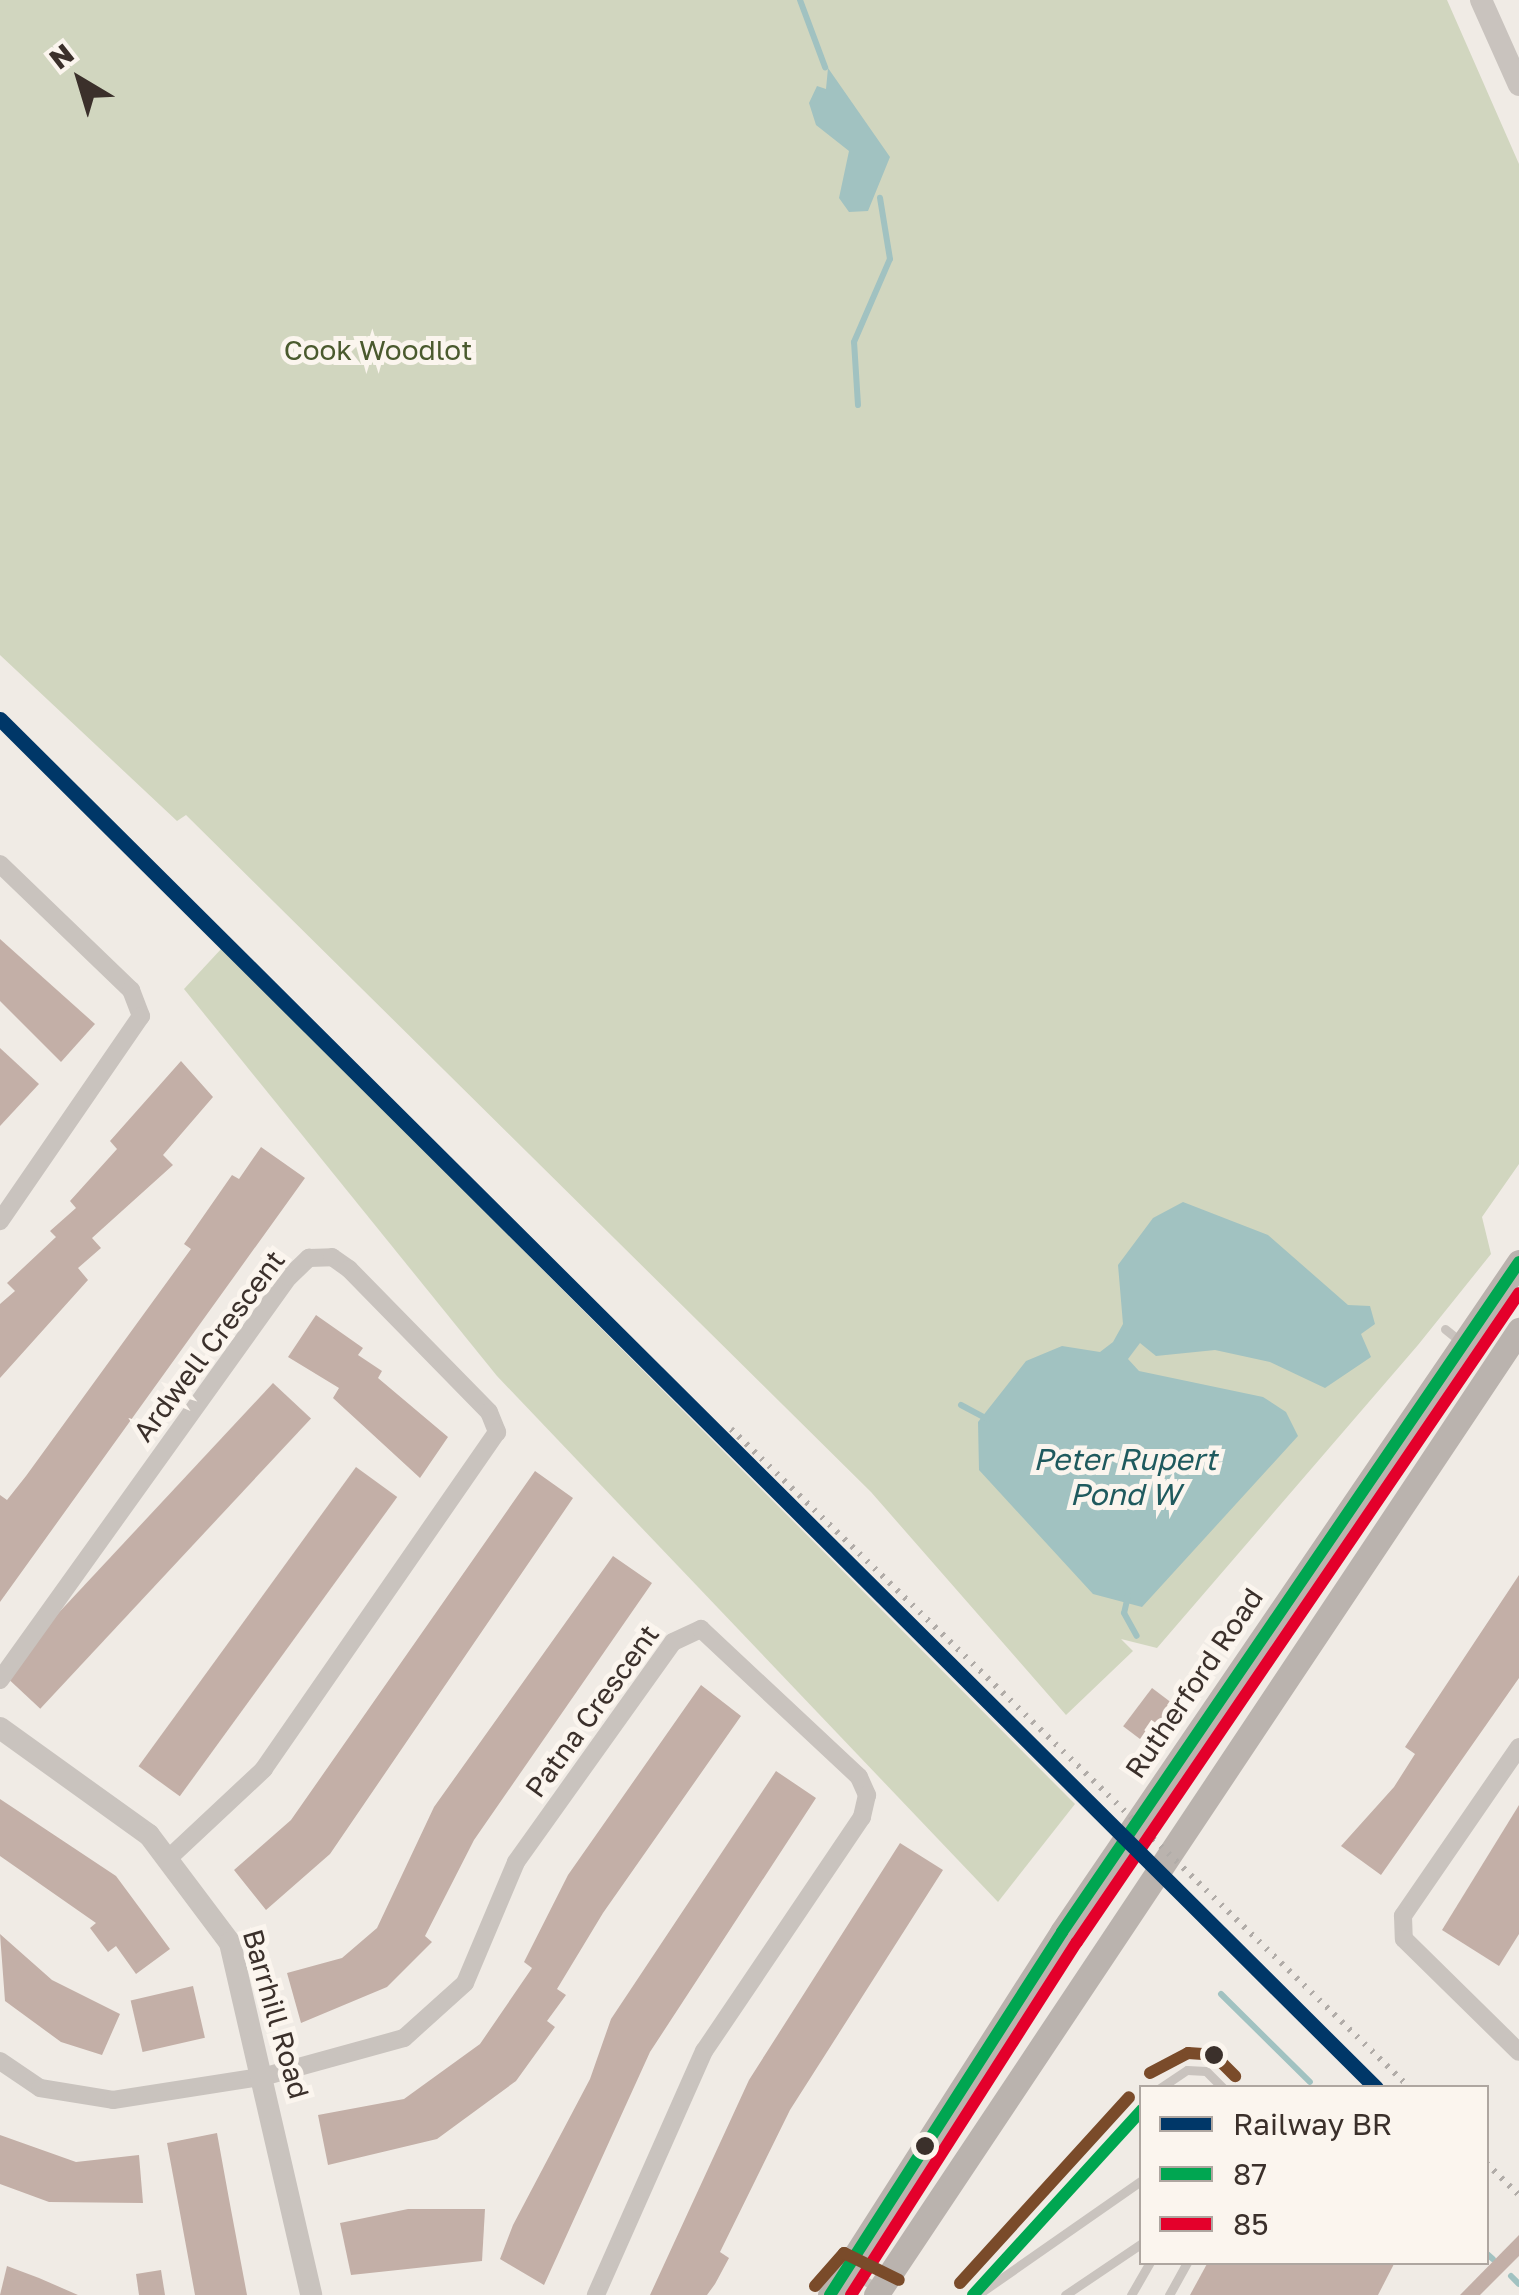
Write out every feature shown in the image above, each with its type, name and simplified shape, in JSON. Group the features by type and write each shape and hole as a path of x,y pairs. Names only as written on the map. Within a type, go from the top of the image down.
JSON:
{"main road":[{"name":"Rutherford Road","path":"830,2295 1073,1916 1454,1336 1519,1262"},
{"path":"882,2293 1519,1330"}],"street":[{"path":"1482,0 1519,85"},
{"path":"0,864 131,990 141,1016 0,1221"},
{"name":"Ardwell Crescent","path":"0,1680 289,1277 309,1258 332,1257 348,1269 490,1412 497,1432 264,1768 171,1856"},
{"name":"Patna Crescent","path":"266,2076 370,2052 440,2012 465,1983 516,1862 673,1642 688,1630 717,1638 860,1776 867,1795 862,1817 704,2050 596,2295"},
{"name":"Barrhill Road","path":"0,1728 171,1856 230,1943 266,2076 311,2295"},
{"path":"1519,1747 1403,1916 1404,1939 1519,2052"},
{"path":"0,2061 76,2099 266,2076"}],"lane":[{"path":"1164,2085 1187,2070 1206,2071 1220,2085"},
{"path":"975,2295 1139,2111"},
{"path":"975,2295 1139,2182"},
{"path":"1064,2295 1139,2245"},
{"path":"1131,2295 1148,2265"},
{"path":"1169,2295 1185,2265"},
{"path":"846,2270 882,2293"}],"green space":[{"name":"Cook Woodlot","path":"0,0 1447,0 1519,164 1519,1164 1482,1217 1491,1254 1418,1345 1157,1648 1121,1639 1133,1651 1066,1715 871,1492 186,815 177,821 0,655"},
{"path":"222,948 1075,1804 998,1902 497,1376 184,989"}],"water":[{"path":"828,68 890,157 868,211 849,212 839,198 849,151 816,125 809,103 817,86 826,89"},
{"name":"Peter Rupert Pond W","path":"1183,1202 1268,1235 1348,1305 1370,1306 1375,1324 1361,1334 1371,1357 1325,1388 1270,1362 1215,1350 1156,1356 1140,1343 1128,1359 1139,1371 1263,1397 1286,1412 1298,1436 1142,1607 1093,1594 979,1470 978,1422 1026,1361 1062,1346 1100,1352 1113,1342 1123,1324 1118,1265 1153,1218"}],"building":[{"path":"0,939 95,1024 61,1062 0,1001"},
{"path":"0,1048 39,1084 0,1126"},
{"path":"181,1061 213,1097 163,1155 173,1165 92,1238 101,1248 78,1268 88,1280 0,1378 0,1304 15,1291 7,1283 56,1237 50,1231 76,1208 70,1201 117,1149 110,1141"},
{"path":"261,1147 305,1178 0,1602 0,1495 7,1500 26,1476 191,1249 184,1244 232,1175 239,1179"},
{"path":"316,1315 363,1348 358,1355 382,1371 378,1378 448,1437 420,1478 333,1398 339,1388 288,1357"},
{"path":"273,1383 311,1418 40,1709 2,1673"},
{"path":"356,1467 397,1497 180,1796 139,1766"},
{"path":"535,1471 573,1498 330,1854 266,1910 234,1870 291,1820"},
{"path":"613,1556 652,1583 474,1840 425,1936 432,1942 387,1987 301,2023 287,1973 342,1958 377,1928 434,1807"},
{"path":"1519,1575 1519,1678 1381,1875 1341,1846 1394,1787 1415,1754 1405,1747"},
{"path":"701,1685 741,1716 603,1913 557,1989 566,1995 547,2021 555,2027 516,2081 437,2139 328,2165 318,2115 404,2099 480,2044 532,1968 524,1962 568,1875"},
{"path":"1152,1688 1179,1708 1150,1747 1123,1726"},
{"path":"776,1771 816,1798 650,2052 544,2285 500,2259 513,2225 590,2079 611,2019"},
{"path":"0,1799 116,1876 170,1949 136,1974 116,1946 108,1952 90,1928 96,1923 0,1856"},
{"path":"1519,1805 1519,1934 1499,1966 1442,1930"},
{"path":"900,1843 943,1870 790,2110 720,2252 729,2258 715,2284 707,2295 650,2295 749,2080"},
{"path":"0,1934 52,1980 120,2014 102,2055 61,2042 5,2001"},
{"path":"193,1986 205,2038 143,2052 131,2000"},
{"path":"217,2133 247,2295 195,2295 167,2143"},
{"path":"0,2135 76,2162 139,2155 143,2203 49,2202 0,2184"},
{"path":"408,2209 485,2209 482,2261 351,2275 340,2223"},
{"path":"1519,2235 1519,2256 1480,2295 1460,2295"},
{"path":"1206,2265 1393,2265 1378,2295 1190,2295"},
{"path":"7,2266 39,2278 78,2295 0,2295"},
{"path":"161,2270 165,2295 139,2295 136,2274"}],"waterway":[{"path":"800,0 825,67"},
{"path":"858,405 854,342 890,259 880,198"},
{"path":"961,1405 987,1419"},
{"path":"1128,1596 1124,1613 1137,1636"},
{"path":"1221,1994 1310,2082"},
{"path":"1489,2256 1493,2259"},
{"path":"1511,2276 1519,2284"}],"railway":[{"path":"731,1429 1407,2085"},
{"path":"1489,2166 1519,2195"}],"rail line":[{"name":"BR","path":"0,719 1373,2085"}],"transit line":[{"name":"87","path":"830,2295 1062,1932 1519,1262"},
{"name":"85","path":"851,2295 1077,1942 1519,1293"},
{"path":"1150,2073 1188,2053 1214,2055 1235,2076"},
{"path":"960,2283 1129,2097"},
{"name":"87","path":"973,2295 1139,2113"},
{"path":"815,2286 844,2253 899,2280"}]}
